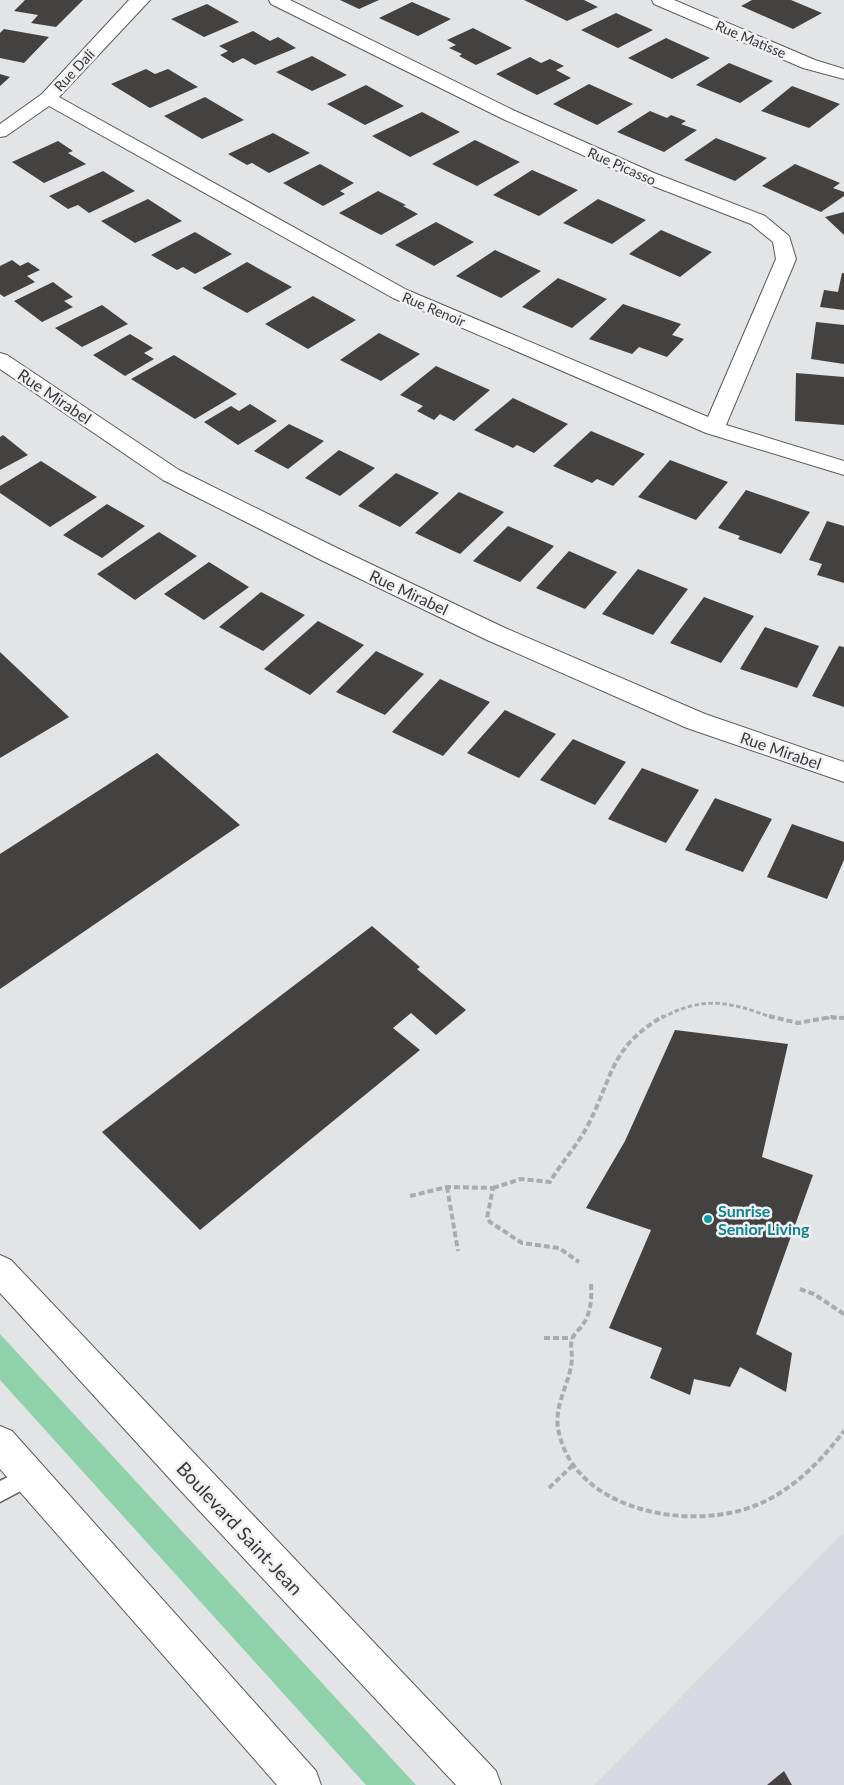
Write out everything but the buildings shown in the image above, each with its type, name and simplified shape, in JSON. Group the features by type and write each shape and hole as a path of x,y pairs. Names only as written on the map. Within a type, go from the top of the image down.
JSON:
{"street":[{"name":"Rue Dali","path":"0,132 48,98 134,4 142,0"},
{"name":"Rue Picasso","path":"277,0 517,119 647,178 758,220 782,240 786,259 714,428"},
{"name":"Rue Matisse","path":"660,0 809,64 844,74"},
{"name":"Rue Renoir","path":"48,98 400,294 714,428 844,468"},
{"name":"Rue Mirabel","path":"0,359 171,475 328,554 496,634 696,721 844,772"},
{"name":"Boulevard Saint-Jean","path":"0,1270 192,1478 482,1785"},
{"path":"0,1443 15,1484 302,1785"}],"path":[{"path":"410,1196 447,1187 493,1188 509,1180 528,1177 550,1182 555,1172 579,1142 600,1099 614,1061 624,1046 656,1020 697,1005 719,1002 738,1005 791,1023 802,1024 831,1017 844,1018"},
{"path":"447,1187 458,1252"},
{"path":"493,1188 487,1218 490,1222 522,1243 559,1248 578,1262"},
{"path":"591,1284 591,1309 572,1338 572,1358 558,1409 558,1428 564,1449 572,1466 599,1488 627,1504 658,1514 682,1518 707,1516 758,1505 783,1491 811,1469 844,1431"},
{"path":"800,1290 814,1294 844,1314"},
{"path":"544,1338 572,1338"},
{"path":"549,1488 572,1466"}],"shaded area":[{"path":"844,1532 844,1785 594,1785"}],"green space":[{"path":"0,1334 416,1785 366,1785 0,1380"}],"place":[{"name":"Sunrise Senior Living","path":"708,1219"}]}
